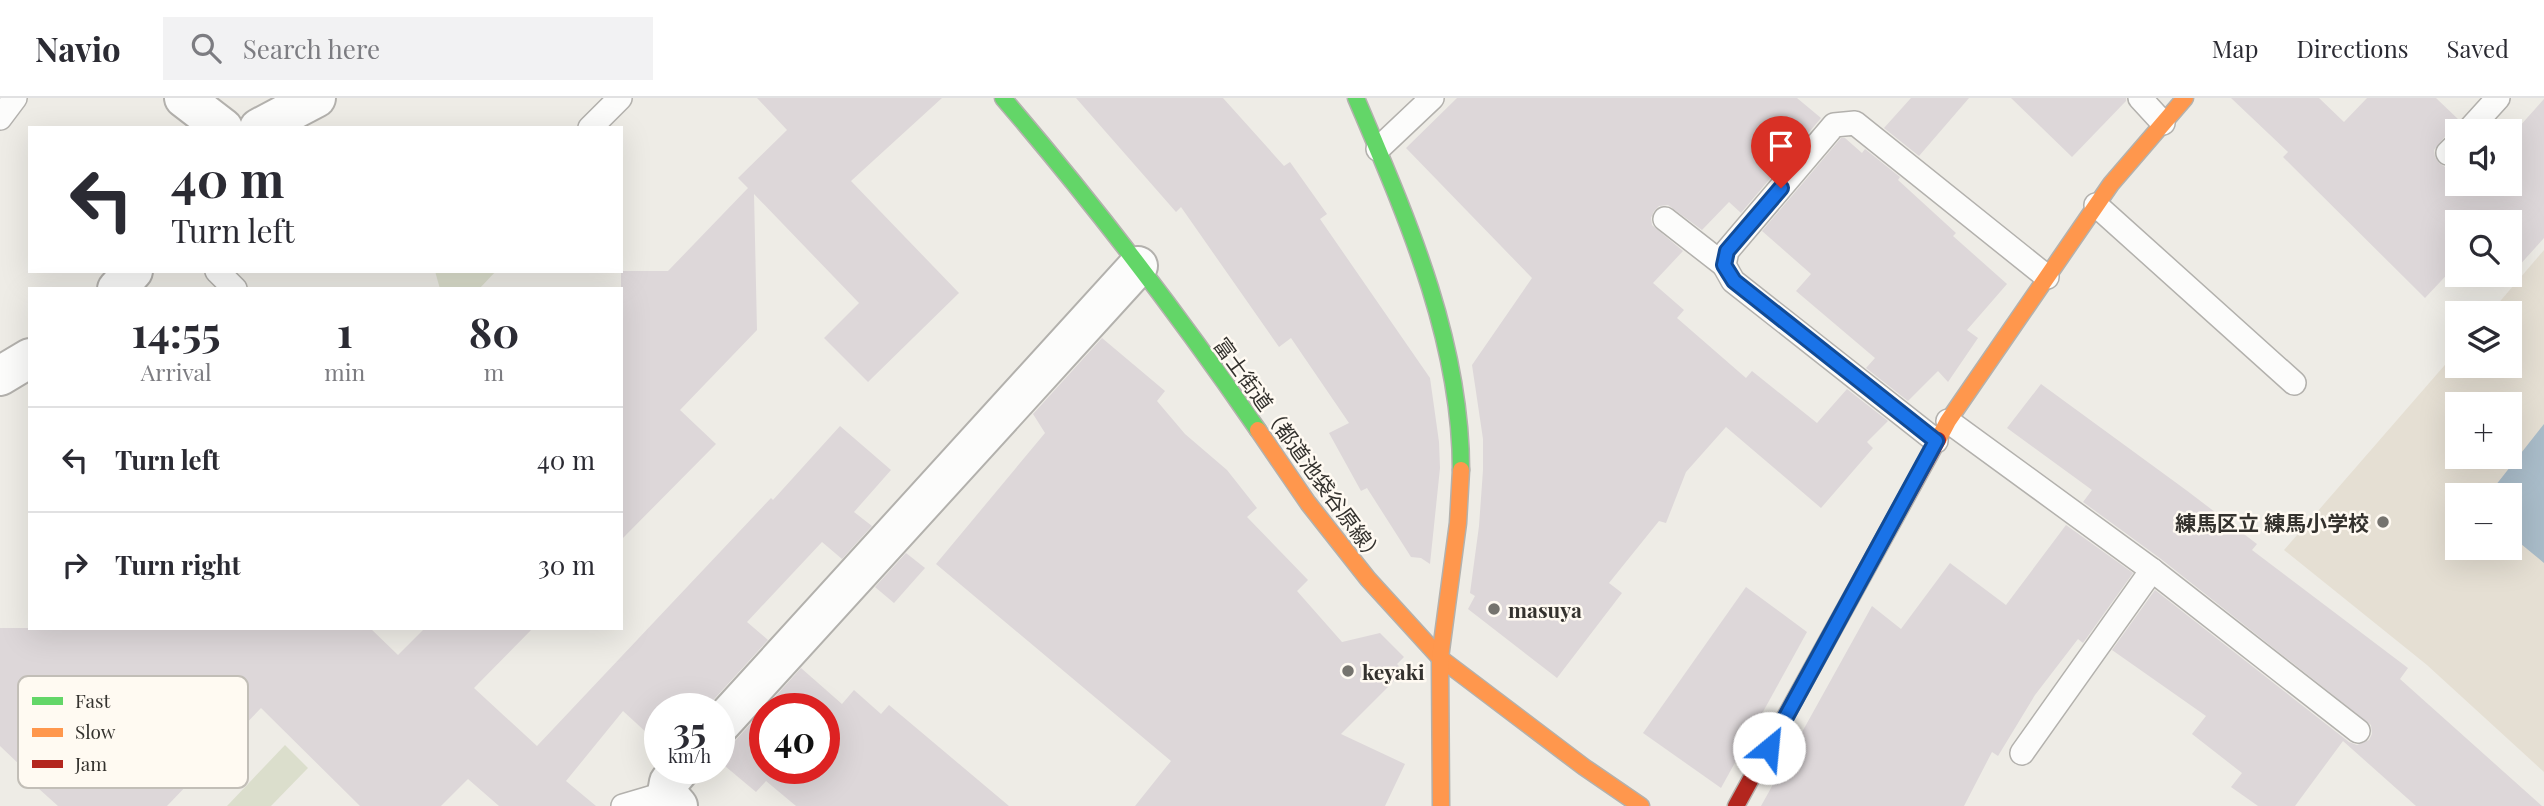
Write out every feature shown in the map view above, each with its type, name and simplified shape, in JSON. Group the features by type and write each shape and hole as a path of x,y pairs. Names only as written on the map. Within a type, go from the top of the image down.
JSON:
{"street":[{"path":"184,98 220,126"},
{"path":"263,126 316,98"},
{"name":"富士街道（都道池袋谷原線）","path":"1003,98 1080,188 1210,360 1308,502 1368,579 1440,658 1584,767 1641,806"},
{"path":"1356,98 1422,259 1451,365 1461,441 1458,529 1440,658 1441,806"},
{"path":"1736,806 1942,431 2096,205 2185,98"},
{"path":"735,708 1138,266"},
{"path":"119,287 131,273"},
{"path":"0,376 28,359"}],"lane":[{"path":"0,118 15,98"},
{"path":"592,126 620,98"},
{"path":"1378,149 1432,98"},
{"path":"2140,98 2163,123"},
{"path":"2477,119 2491,100"},
{"path":"1724,265 1727,251 1834,125 1855,123 2047,277"},
{"path":"2096,205 2294,383"},
{"path":"1665,219 1724,265 1734,281 1942,431 2152,570 2358,731"},
{"path":"219,273 233,287"},
{"path":"2022,753 2152,570"},
{"path":"623,806 675,789"}],"shaded area":[{"name":"練馬区立 練馬小学校","path":"2544,250 2544,772 2427,665 2284,550 2445,365 2445,378 2522,378 2522,301 2500,301 2512,287 2522,287 2522,276"}],"green space":[{"path":"436,273 494,273 481,287 439,287"},
{"path":"285,745 308,768 271,806 227,806 244,788 248,788 248,784"}],"water":[{"path":"2544,424 2544,563 2522,545 2522,483 2497,483 2509,469 2522,469 2522,452"}],"building":[{"path":"757,98 942,98 851,181 959,293 868,382 824,338 859,303 754,194 757,330 680,410 716,444 623,538 621,273 668,271 748,188 738,178 787,130"},
{"path":"1076,98 1223,98 1284,166 1290,162 1327,214 1320,219 1430,378 1440,468 1430,564 1421,558 1411,557 1367,488 1361,491 1329,433 1349,423 1291,338 1279,347 1181,207 1176,212"},
{"path":"1457,98 1797,98 1821,118 1741,213 1729,202 1702,230 1668,205 1659,206 1654,211 1652,225 1683,251 1653,283 1684,310 1677,318 1746,378 1752,371 1817,423 1847,389 1888,421 1867,442 1873,448 1821,508 1726,427 1686,472 1666,523 1659,521 1609,583 1622,593 1557,678 1468,609 1475,596 1470,593 1483,470 1483,439 1472,365 1532,278 1406,148"},
{"path":"1911,98 1969,98 1919,156 1884,128"},
{"path":"2011,98 2126,98 2126,101 2072,157"},
{"path":"2231,98 2319,98 2344,122 2367,98 2436,98 2458,119 2445,119 2445,136 2434,150 2435,157 2445,167 2445,196 2522,196 2522,124 2544,99 2544,238 2522,262 2522,210 2445,210 2445,277 2425,298 2283,157 2288,152"},
{"path":"1841,138 1845,138 1862,153 1865,149 1900,177 1898,180 1956,233 1953,236 2007,284 1967,330 1978,338 1948,382 1938,371 1908,401 1866,368 1875,358 1796,291 1811,274 1762,231"},
{"path":"1102,338 1165,391 1157,401 1185,434 1227,470 1257,508 1247,517 1308,580 1297,591 1342,642 1380,633 1404,657 1397,664 1404,671 1341,734 1405,764 1385,806 1135,806 1171,761 936,564 1045,433 1033,414"},
{"path":"2041,384 2257,544 2252,550 2408,668 2400,679 2542,806 2416,806 2343,741 2295,806 2258,806 2231,787 2242,773 2192,734 2206,716 2112,650 2155,590 2349,742 2357,745 2369,740 2372,734 2371,725 2161,559 2083,502 2092,490 2007,428"},
{"path":"840,426 891,470 854,512 872,526 842,559 822,542 747,622 768,640 720,693 644,693 644,730 623,711 566,781 596,806 499,806 468,779 441,806 360,806 261,708 248,722 248,676 18,676 18,763 0,746 0,628 372,630 398,655 423,630 531,630 474,688 537,746 771,498 773,500"},
{"path":"2066,525 2133,573 2083,643 2078,639 2035,695 1998,756 1992,752 1964,806 1761,806 1872,606 1901,629 1950,563 2006,605"},
{"path":"906,553 925,568 894,603 875,587"},
{"path":"1746,587 1807,632 1721,788 1643,733"},
{"path":"801,668 829,693 778,693"},
{"path":"854,690 881,714 889,705 1009,806 796,806 770,784 840,784 840,702 842,704"},
{"path":"749,726 749,784 763,784 756,792 735,774 735,741"},
{"path":"38,788 184,788 167,806 58,806"}],"traffic: fast":[{"path":"1003,98 1135,261 1258,430"},
{"path":"1356,98 1394,187 1441,326 1459,421 1461,470"}],"traffic: slow":[{"path":"1938,440 1948,421 2111,184 2185,98"},
{"path":"1258,430 1308,503 1368,579 1440,658 1584,767 1641,806"},
{"path":"1441,806 1440,658 1458,523 1461,470"}],"traffic: jam":[{"path":"1736,806 1938,440"}],"place":[{"name":"練馬区立 練馬小学校","path":"2383,522"},
{"name":"masuya","path":"1494,609"},
{"name":"keyaki","path":"1348,671"}],"route":[{"path":"1769,748 1936,441 1734,281 1724,265 1727,251 1781,188"}]}
